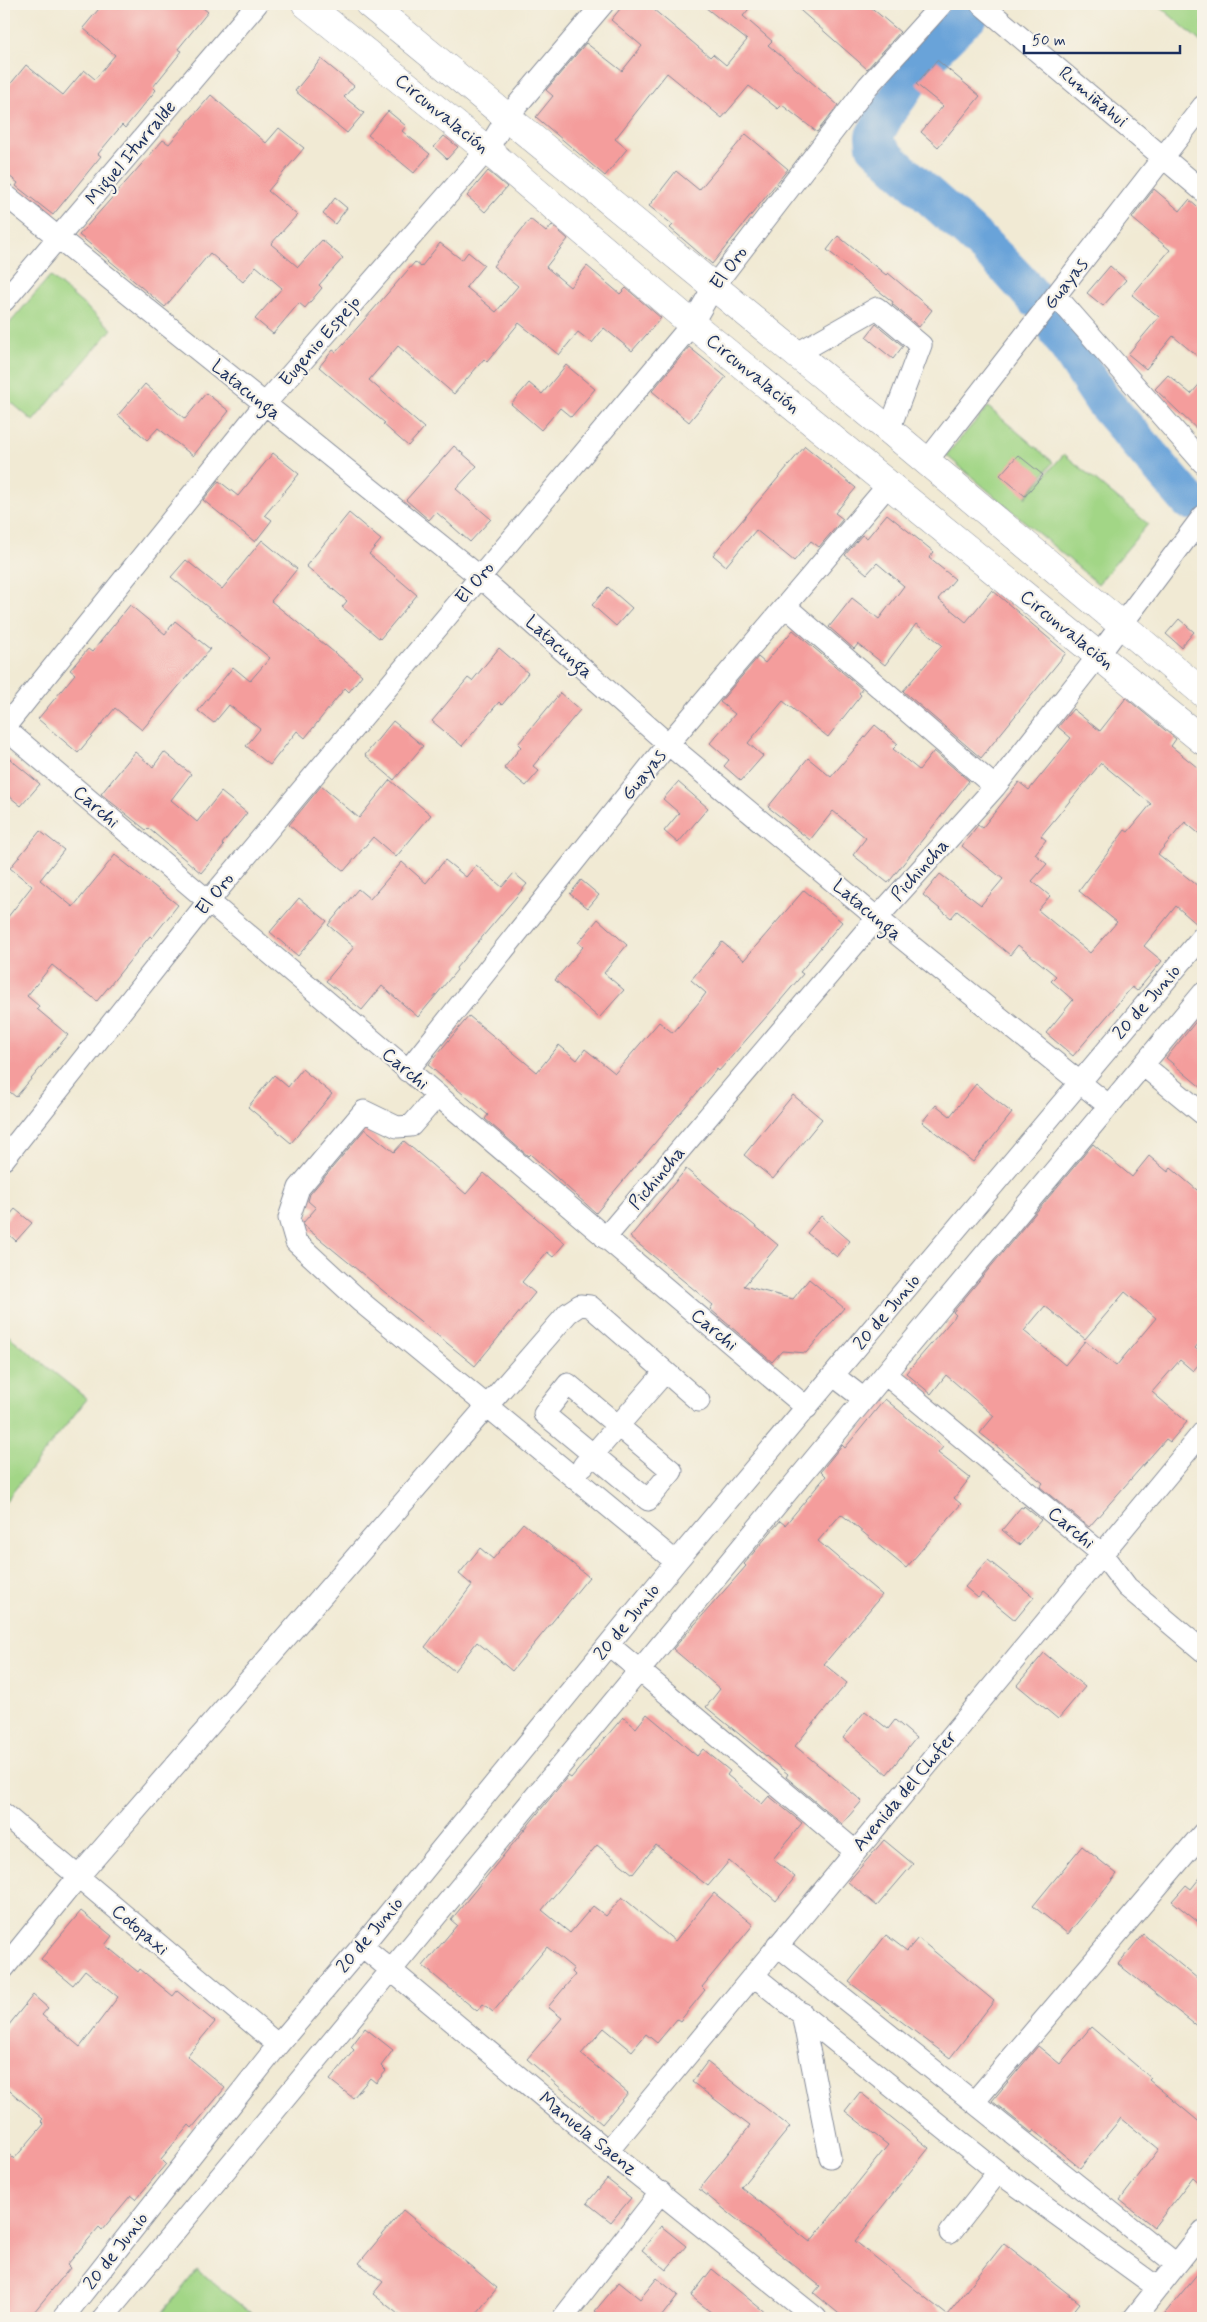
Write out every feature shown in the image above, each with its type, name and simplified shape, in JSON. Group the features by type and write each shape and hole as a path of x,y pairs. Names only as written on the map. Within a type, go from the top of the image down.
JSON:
{"main road":[{"name":"Circunvalación","path":"306,4 486,150 692,324 1203,741"},
{"name":"Circunvalación","path":"369,4 927,461 1203,693"}],"street":[{"name":"Miguel Iturralde","path":"4,300 257,4"},
{"name":"Eugenio Espejo","path":"4,728 264,405 486,150 508,116 603,4"},
{"name":"El Oro","path":"4,1159 207,903 692,324 714,286 868,86 942,4"},
{"name":"Rumiñahui","path":"981,4 1164,156 1203,191"},
{"name":"Guayas","path":"927,461 1057,297 1203,106"},
{"name":"Latacunga","path":"4,194 480,577 668,744 877,918 1109,1106"},
{"path":"1057,297 1203,463"},
{"path":"796,354 877,308 921,345 889,430"},
{"name":"Guayas","path":"406,1071 668,744 889,484"},
{"name":"Pichincha","path":"605,1238 877,918 995,787 1098,656 1203,516"},
{"path":"785,606 995,787"},
{"name":"Carchi","path":"4,728 207,903 807,1408"},
{"name":"20 de Junio","path":"63,2318 278,2045 362,1946 676,1562 1203,936"},
{"name":"20 de Junio","path":"104,2318 393,1971 864,1399 1203,993"},
{"path":"1143,1065 1203,1114"},
{"path":"437,1096 411,1126 397,1127 364,1111 299,1188 289,1218 296,1242 361,1302 676,1562"},
{"path":"4,1968 78,1877 568,1313 580,1305 590,1306 699,1401"},
{"path":"573,1478 665,1372"},
{"name":"Carchi","path":"885,1374 1102,1554 1127,1587 1203,1651"},
{"path":"834,1376 864,1399"},
{"path":"568,1384 672,1471 648,1500 593,1455 544,1414 568,1384"},
{"name":"Avenida del Chofer","path":"608,2151 777,1944 1203,1432"},
{"path":"609,1645 855,1851"},
{"name":"Cotopaxi","path":"4,1814 278,2045"},
{"path":"974,2102 1203,1833"},
{"path":"777,1944 1176,2264"},
{"name":"Manuela Saenz","path":"362,1946 608,2151 661,2192 795,2312 816,2318"},
{"path":"753,1975 802,2012 998,2172 1158,2288"},
{"path":"802,2012 830,2157"},
{"path":"950,2233 998,2172"},
{"path":"563,2318 661,2192"},
{"path":"1134,2318 1203,2231"}],"green space":[{"path":"1157,4 1203,4 1203,44"},
{"path":"50,276 112,329 33,421 4,396 4,330"},
{"path":"988,407 1053,462 1025,498 1064,454 1148,524 1098,584 946,455"},
{"path":"4,1332 87,1399 4,1503"},
{"path":"197,2270 257,2318 158,2318"}],"building":[{"path":"103,4 198,4 208,12 178,49 182,51 153,87 156,90 125,128 122,125 98,154 101,156 53,215 16,186 18,183 4,172 4,92 26,65 63,95 84,70 95,79 115,55 83,28"},
{"path":"624,4 647,4 710,57 713,54 726,65 747,40 701,4 753,4 743,16 772,41 768,45 838,105 817,132 782,105 778,109 749,86 722,118 667,73 615,139 627,149 605,176 536,117 553,96 546,90 586,43 622,71 642,46 611,20"},
{"path":"793,4 867,4 900,32 867,69"},
{"path":"321,59 354,86 344,97 364,113 347,133 295,91"},
{"path":"937,60 980,96 938,147 921,132 943,106 916,84"},
{"path":"211,95 266,143 279,128 304,148 268,191 297,215 271,244 298,267 322,240 343,258 319,285 322,288 305,308 299,303 273,334 255,319 282,288 256,266 243,282 210,253 165,307 79,235 163,140 169,144"},
{"path":"388,111 406,126 402,131 430,154 414,173 368,135"},
{"path":"746,134 788,169 712,264 670,228 673,225 649,206 676,171 699,190"},
{"path":"444,136 458,147 447,159 434,147"},
{"path":"488,171 507,187 485,212 467,196"},
{"path":"1154,189 1180,211 1189,200 1203,212 1203,361 1173,336 1146,369 1128,354 1159,317 1132,295 1170,250 1132,218"},
{"path":"335,198 347,208 335,224 323,214"},
{"path":"530,219 546,232 552,225 568,239 546,267 570,287 587,266 620,294 626,288 661,318 632,351 604,328 592,343 578,332 559,355 519,323 487,362 484,359 454,394 398,346 369,380 424,428 408,446 383,424 385,423 319,367 333,350 336,352 415,262 421,267 440,243 462,260 468,252 484,265 466,287 496,312 518,286 493,266"},
{"path":"838,236 886,275 888,273 932,310 919,327 892,304 893,302 827,250"},
{"path":"1110,266 1126,280 1103,306 1087,293"},
{"path":"876,324 903,346 893,359 866,337"},
{"path":"689,347 726,377 689,422 652,391"},
{"path":"566,365 595,389 571,417 560,408 541,430 511,404 529,383 542,394"},
{"path":"1168,375 1191,394 1203,380 1203,435 1155,389"},
{"path":"145,384 185,419 206,393 229,411 193,456 158,428 147,440 118,415"},
{"path":"454,446 477,466 456,489 491,519 470,542 436,512 429,520 406,500"},
{"path":"805,446 856,488 835,513 843,519 819,547 811,541 794,561 756,530 726,566 713,555"},
{"path":"273,453 299,474 265,515 272,520 255,542 203,500 219,481 238,496"},
{"path":"1018,455 1043,475 1025,496 1000,475"},
{"path":"349,513 381,540 369,554 417,595 380,639 342,607 347,601 306,566"},
{"path":"887,514 934,552 929,558 955,579 938,599 966,622 992,590 1066,653 981,758 903,691 942,645 916,624 885,665 858,644 854,649 829,627 852,598 879,619 904,586 877,563 867,574 845,555 862,535 867,538"},
{"path":"262,540 297,569 271,601 362,675 349,692 345,688 305,738 297,731 270,765 246,746 260,729 229,705 214,723 198,711 233,667 250,681 270,658 171,577 186,560 222,589"},
{"path":"608,587 632,608 616,626 592,605"},
{"path":"130,605 165,634 175,621 210,649 142,730 115,708 78,753 38,719 75,674 70,670 88,649 92,652"},
{"path":"1179,619 1194,632 1181,647 1166,634"},
{"path":"793,630 862,689 859,693 861,695 828,737 783,701 748,743 763,756 741,781 724,766 729,760 710,743 735,714 720,702 758,657 765,663"},
{"path":"499,648 528,673 502,705 499,702 462,746 432,721 468,678 472,681"},
{"path":"560,693 580,710 533,766 539,771 526,786 504,768 521,747 518,744"},
{"path":"1126,698 1176,739 1171,746 1203,772 1203,837 1185,822 1158,854 1203,890 1203,924 1198,925 1176,906 1144,946 1162,961 1137,991 1132,987 1073,1056 1046,1033 1073,1000 1051,981 1056,976 1018,945 1010,955 957,911 951,918 923,895 940,874 981,905 1003,879 962,846 978,825 982,828 1019,782 1029,790 1071,738 1058,727 1073,709 1100,731","holes":["1101,763 1151,804 1128,832 1125,830 1079,891 1117,922 1090,953 1038,910 1050,896 1032,881 1047,864 1035,854 1046,840 1041,836"]},
{"path":"393,721 423,746 394,780 365,755"},
{"path":"875,725 898,744 893,749 919,770 934,751 969,781 888,883 853,855 866,838 833,811 810,840 768,807 808,758 831,777"},
{"path":"135,752 153,767 164,752 191,774 171,800 197,822 221,792 247,813 222,844 224,846 201,873 148,828 146,830 101,794"},
{"path":"4,754 40,784 21,806 4,792"},
{"path":"390,780 431,815 396,857 373,837 344,871 289,825 321,786 359,818"},
{"path":"678,782 708,808 678,843 664,831 679,813 663,799"},
{"path":"40,831 64,850 40,880 73,907 115,855 178,905 97,1001 52,965 27,996 39,1006 37,1009 68,1035 16,1097 4,1087 4,922 32,886 10,868"},
{"path":"445,860 466,877 476,865 502,887 514,873 527,884 456,968 457,970 418,1017 382,986 362,1010 326,981 354,947 328,925 358,889 370,899 402,862 426,883"},
{"path":"581,880 599,895 588,908 570,894"},
{"path":"804,890 842,922 800,972 803,974 719,1071 717,1069 596,1213 530,1154 528,1156 485,1119 488,1115 428,1065 469,1016 537,1072 559,1045 577,1060 585,1049 615,1073 659,1022 673,1033 700,1001 706,993 691,980 722,942 744,960"},
{"path":"299,898 327,921 298,956 270,932"},
{"path":"598,919 627,945 604,973 624,990 599,1018 555,980 583,947 578,943"},
{"path":"1203,1013 1203,1089 1166,1058"},
{"path":"302,1069 332,1094 291,1143 248,1107 274,1075 288,1087"},
{"path":"976,1084 1012,1113 973,1162 922,1122 936,1105 950,1116"},
{"path":"793,1095 822,1119 773,1179 744,1155"},
{"path":"365,1129 394,1152 404,1141 466,1194 484,1173 565,1243 553,1257 547,1252 522,1282 535,1293 475,1366 304,1226 303,1223 316,1208 308,1201 310,1194"},
{"path":"1093,1144 1132,1177 1149,1156 1168,1172 1171,1168 1203,1195 1203,1338 1195,1348 1203,1355 1203,1359 1193,1371 1180,1360 1152,1392 1187,1422 1170,1442 1166,1439 1089,1527 1040,1487 1043,1483 980,1433 994,1416 946,1375 931,1394 906,1373 956,1315 953,1312","holes":["1125,1292 1156,1318 1116,1366 1085,1341 1065,1365 1024,1331 1045,1306 1085,1339"]},
{"path":"686,1169 778,1245 744,1286 793,1299 809,1279 844,1308 806,1353 782,1351 772,1362 710,1309 713,1305 630,1237"},
{"path":"15,1209 32,1223 16,1241 4,1230 4,1222"},
{"path":"821,1216 850,1241 837,1257 807,1233"},
{"path":"885,1399 943,1447 938,1453 970,1478 954,1498 961,1504 906,1568 841,1514 818,1541 882,1595 824,1664 847,1683 795,1746 862,1801 842,1824 786,1777 788,1774 706,1707 720,1689 673,1649 746,1566 744,1564 780,1521 785,1525 826,1476 821,1471 842,1445 845,1448"},
{"path":"1024,1506 1041,1520 1020,1545 1002,1530 1021,1507 1023,1508"},
{"path":"523,1523 589,1577 512,1671 477,1642 454,1671 425,1647 472,1585 459,1574 480,1548 493,1559"},
{"path":"988,1560 1034,1597 1015,1620 982,1593 978,1598 965,1587"},
{"path":"1044,1653 1085,1687 1058,1719 1017,1685"},
{"path":"865,1711 888,1729 895,1720 916,1738 887,1774 843,1738"},
{"path":"647,1714 697,1756 703,1749 730,1771 727,1775 762,1804 769,1796 802,1823 773,1859 795,1877 776,1901 729,1861 708,1886 656,1845 633,1874 597,1845 542,1910 570,1933 593,1906 606,1916 622,1897 675,1941 714,1893 753,1925 702,1987 705,1990 680,2021 677,2019 657,2043 646,2034 632,2051 604,2028 581,2054 628,2093 602,2124 527,2059 562,2018 548,2007 575,1975 572,1972 574,1969 547,1947 493,2012 483,2004 477,2011 423,1966 457,1925 451,1920 568,1776 571,1778 623,1717 636,1728"},
{"path":"884,1840 913,1864 877,1906 848,1882"},
{"path":"1082,1846 1117,1874 1068,1934 1033,1906"},
{"path":"1203,1874 1203,1926 1172,1901 1186,1885 1191,1889"},
{"path":"81,1911 112,1936 105,1945 138,1972 140,1969 173,1996 177,1991 215,2022 187,2056 225,2088 192,2128 189,2125 161,2159 166,2164 136,2199 131,2195 102,2230 99,2227 67,2265 70,2268 29,2318 4,2318 4,2150 14,2159 44,2124 41,2121 43,2119 4,2086 4,2031 33,1995 48,2008 42,2015 80,2047 118,1997 85,1970 73,1985 41,1959"},
{"path":"1143,1934 1203,1983 1203,2031 1118,1964"},
{"path":"886,1935 907,1951 918,1938 994,2001 950,2058 849,1982"},
{"path":"1091,2027 1151,2078 1149,2080 1203,2125 1203,2186 1193,2177 1154,2227 1120,2200 1159,2149 1121,2118 1080,2168 1034,2130 1032,2133 992,2101 1038,2046 1060,2064"},
{"path":"365,2028 393,2050 381,2066 386,2071 376,2083 370,2078 353,2098 330,2080 354,2050 351,2047"},
{"path":"707,2062 790,2127 741,2187 810,2242 888,2145 845,2111 860,2092 929,2148 855,2241 947,2315 1004,2243 1080,2303 1068,2318 844,2318 814,2293 820,2286 699,2189 750,2126 692,2082"},
{"path":"607,2179 631,2198 611,2222 587,2203"},
{"path":"403,2210 497,2288 473,2318 403,2318 373,2294 383,2282 359,2263"},
{"path":"661,2226 686,2246 666,2270 642,2250"},
{"path":"1203,2267 1203,2318 1161,2318"},
{"path":"712,2269 772,2318 718,2318 691,2296"},
{"path":"657,2278 678,2295 662,2318 604,2318 595,2311 619,2282 640,2299"}],"waterway":[{"path":"972,12 938,46 911,79 886,114 874,136 875,146 977,239 1016,277 1034,298"},
{"path":"1051,321 1103,401 1189,501"}]}
